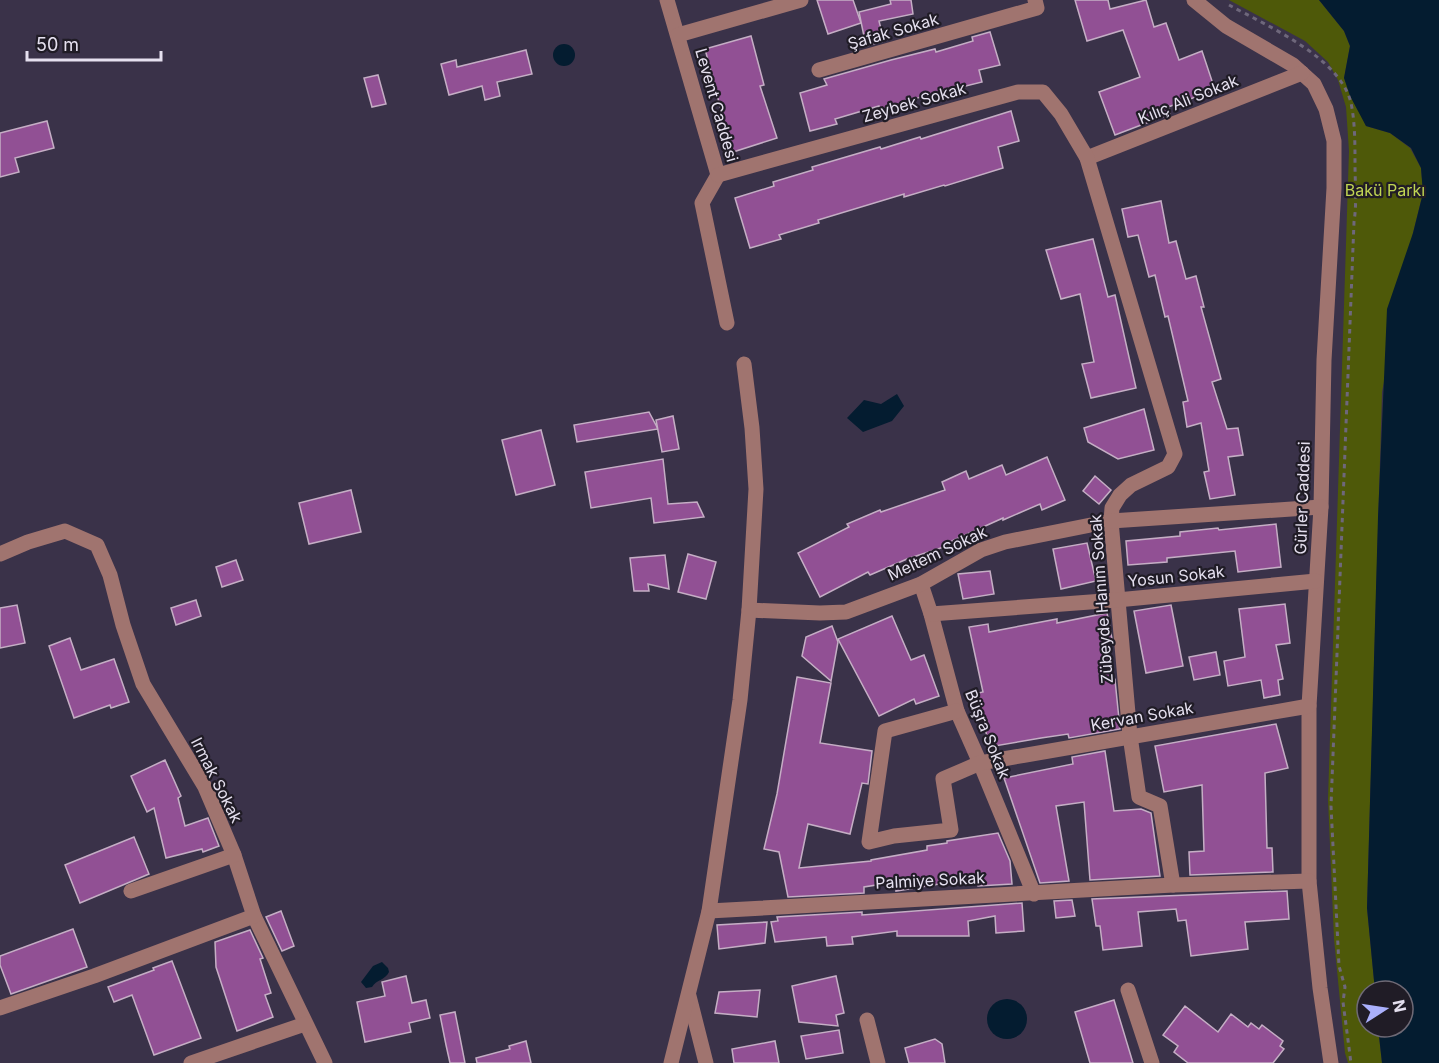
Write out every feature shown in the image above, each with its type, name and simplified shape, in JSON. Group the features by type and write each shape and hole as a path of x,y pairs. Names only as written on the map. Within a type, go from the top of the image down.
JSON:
{"street":[{"name":"Levent Caddesi","path":"667,0 718,175 702,203 727,323"},
{"path":"678,35 801,0"},
{"name":"Şafak Sokak","path":"819,70 1037,8 1035,0"},
{"name":"Gürler Caddesi","path":"1194,0 1226,26 1293,65 1314,84 1326,109 1334,141 1334,188 1324,360 1321,507 1310,706 1309,880 1320,988 1331,1063"},
{"name":"Kılıç Ali Sokak","path":"1087,158 1302,73"},
{"name":"Zeybek Sokak","path":"718,175 1018,92 1043,92 1061,114 1087,158"},
{"name":"Zübeyde Hanım Sokak","path":"1087,158 1175,454 1168,467 1131,485 1120,495 1112,508 1111,521 1130,736 1139,797 1160,806 1173,885"},
{"path":"671,1063 709,911 740,700 756,489 752,428 744,364"},
{"name":"Meltem Sokak","path":"748,610 846,612 921,584 981,550 1005,542 1111,521 1321,507"},
{"name":"Irmak Sokak","path":"0,554 28,542 64,531 97,545 110,574 123,625 143,684 204,788 234,855 254,916 325,1063"},
{"name":"Yosun Sokak","path":"931,614 1117,600 1317,581"},
{"name":"Büşra Sokak","path":"921,584 957,711 1034,894"},
{"name":"Kervan Sokak","path":"957,711 885,731 869,842 894,836 951,830 943,779 980,763 1310,706"},
{"path":"131,891 234,855"},
{"name":"Palmiye Sokak","path":"709,911 972,895 1309,880"},
{"path":"0,1008 94,976 254,916"},
{"path":"1128,990 1152,1063"},
{"path":"688,994 706,1063"},
{"path":"867,1020 878,1063"},
{"path":"191,1063 305,1024"}],"green space":[{"name":"Bakü Parkı","path":"1229,0 1319,0 1344,31 1350,46 1344,78 1366,126 1390,133 1410,148 1421,168 1423,193 1382,392 1367,908 1374,979 1355,979 1355,1039 1379,1039 1382,1063 1348,1063 1345,1053 1334,939 1328,799 1349,151 1346,107 1338,80 1328,62 1305,41"}],"water":[{"path":"1319,0 1439,0 1439,1063 1382,1063 1379,1039 1415,1039 1415,979 1374,979 1367,908 1378,517 1387,309 1413,233 1423,193 1421,168 1411,148 1390,133 1366,126 1350,96 1344,78 1350,46 1344,31"},
{"path":"564,44 572,47 575,55 572,63 564,66 556,63 553,55 556,47"},
{"path":"897,394 904,406 892,421 863,432 847,418 864,400 881,404"},
{"path":"382,962 389,972 372,987 366,988 361,982 373,966"},
{"path":"1007,999 1021,1005 1027,1019 1021,1033 1007,1039 993,1033 987,1019 993,1005"}],"building":[{"path":"817,0 853,0 861,23 828,34"},
{"path":"890,0 911,0 913,14 879,21 884,41 866,46 859,12 891,4"},
{"path":"1075,0 1108,0 1110,9 1146,0 1154,27 1166,23 1179,60 1202,51 1215,90 1168,107 1170,114 1115,135 1099,92 1140,77 1123,30 1087,41"},
{"path":"990,32 1000,65 979,70 982,82 905,101 905,103 881,111 879,106 835,119 837,124 810,131 800,93 827,85 824,79 935,49 936,52 973,41 972,37"},
{"path":"751,36 764,85 760,86 777,138 730,153 705,49"},
{"path":"526,50 532,74 497,82 500,96 485,100 482,86 449,95 441,64 456,60 457,67"},
{"path":"378,75 386,104 372,107 364,78"},
{"path":"1011,111 1019,141 998,147 1003,168 818,220 819,223 779,235 781,239 750,248 735,198 774,186 773,182 813,170 812,167 880,147 881,149 920,137 921,139"},
{"path":"47,121 54,148 15,158 19,172 0,177 0,133"},
{"path":"1161,201 1169,243 1176,241 1186,279 1196,276 1204,307 1201,307 1221,379 1212,382 1227,429 1238,428 1243,455 1228,457 1235,495 1210,499 1204,472 1209,471 1201,423 1187,427 1183,402 1188,401 1168,316 1165,317 1155,275 1149,277 1138,235 1128,237 1122,209"},
{"path":"1093,239 1108,297 1115,295 1136,388 1091,398 1082,364 1094,362 1080,294 1061,299 1046,250"},
{"path":"1144,409 1154,450 1118,459 1088,442 1084,428"},
{"path":"649,412 658,429 577,442 574,425"},
{"path":"673,416 679,449 662,452 656,420"},
{"path":"541,430 555,485 516,495 502,440"},
{"path":"1047,457 1065,500 1042,510 1040,504 1003,520 1003,518 952,541 953,544 907,559 870,575 868,572 820,597 798,553 849,527 847,524 880,510 881,512 945,490 942,482 966,471 969,479 1002,465 1006,475"},
{"path":"663,459 668,504 697,502 704,517 654,523 651,498 591,508 585,472"},
{"path":"1095,476 1111,490 1099,504 1083,491"},
{"path":"351,490 361,532 309,544 299,503"},
{"path":"1276,524 1281,567 1238,572 1235,551 1167,558 1167,562 1128,565 1126,541 1180,536 1180,532"},
{"path":"1087,543 1096,581 1061,589 1053,549"},
{"path":"688,554 716,562 706,599 678,592"},
{"path":"665,555 669,589 648,584 649,591 634,591 630,558"},
{"path":"236,560 243,580 222,587 216,567"},
{"path":"990,571 994,594 963,599 958,574"},
{"path":"196,600 201,616 176,625 171,608"},
{"path":"1285,604 1290,643 1276,645 1283,679 1278,680 1280,695 1264,698 1261,680 1228,686 1224,661 1245,657 1239,609"},
{"path":"17,605 25,643 0,648 0,608"},
{"path":"1171,605 1183,666 1146,673 1134,611"},
{"path":"1107,613 1112,639 1106,641 1115,680 1120,729 1069,738 1068,734 989,747 978,693 983,692 969,627 988,624 989,632 1057,619 1057,623"},
{"path":"892,616 911,660 924,655 939,696 916,704 914,699 879,716 838,639"},
{"path":"832,626 838,642 831,681 802,656 806,637"},
{"path":"70,638 81,670 114,659 129,702 111,708 110,705 74,718 49,646"},
{"path":"1216,652 1220,675 1194,680 1189,657"},
{"path":"797,677 831,683 820,743 872,751 868,784 862,783 850,834 808,824 799,868 871,861 927,850 927,846 947,843 947,841 998,833 1010,861 1012,884 978,886 976,878 896,891 896,882 864,887 864,893 788,897 779,852 764,849 777,794"},
{"path":"1276,724 1288,768 1265,773 1267,848 1272,848 1273,872 1190,875 1189,852 1204,851 1202,785 1164,792 1155,746"},
{"path":"1105,751 1114,811 1141,809 1151,813 1160,876 1090,880 1084,802 1056,806 1069,881 1040,883 1004,778 1073,764 1072,757"},
{"path":"165,760 181,796 178,798 185,826 208,818 219,846 203,852 202,849 166,858 154,808 147,812 131,776"},
{"path":"134,837 149,874 80,903 65,865"},
{"path":"1287,891 1289,919 1245,922 1248,949 1191,956 1186,920 1178,921 1176,909 1138,912 1142,946 1103,950 1100,926 1096,926 1092,899"},
{"path":"1072,900 1075,916 1056,918 1054,901"},
{"path":"1022,903 1024,931 996,933 995,916 968,921 969,936 897,936 897,931 852,937 853,944 827,946 826,937 775,942 771,922 778,921 777,917 862,912 862,915"},
{"path":"281,911 294,946 282,951 266,917"},
{"path":"767,922 765,943 719,949 717,925"},
{"path":"73,929 87,967 11,994 0,965 0,956"},
{"path":"250,930 263,958 260,959 271,993 265,995 273,1017 237,1031 216,967 215,942"},
{"path":"172,961 201,1038 154,1055 132,995 114,1002 108,987"},
{"path":"406,976 412,1003 426,1000 430,1018 409,1023 411,1032 365,1042 357,1002 385,996 382,982"},
{"path":"836,976 844,1013 836,1015 838,1026 799,1022 792,986"},
{"path":"760,990 757,1017 715,1013 719,992"},
{"path":"1114,1000 1133,1063 1090,1063 1075,1012"},
{"path":"1185,1006 1218,1032 1231,1014 1248,1027 1251,1023 1259,1029 1262,1025 1283,1041 1280,1046 1284,1049 1273,1063 1188,1063 1174,1052 1178,1046 1163,1035"},
{"path":"455,1012 465,1063 450,1063 440,1015"},
{"path":"839,1030 843,1053 806,1059 801,1036"},
{"path":"935,1039 942,1044 945,1063 909,1063 905,1048"},
{"path":"526,1041 531,1063 477,1063 476,1058 510,1049 509,1046"},
{"path":"775,1041 779,1063 734,1063 732,1049"}]}
